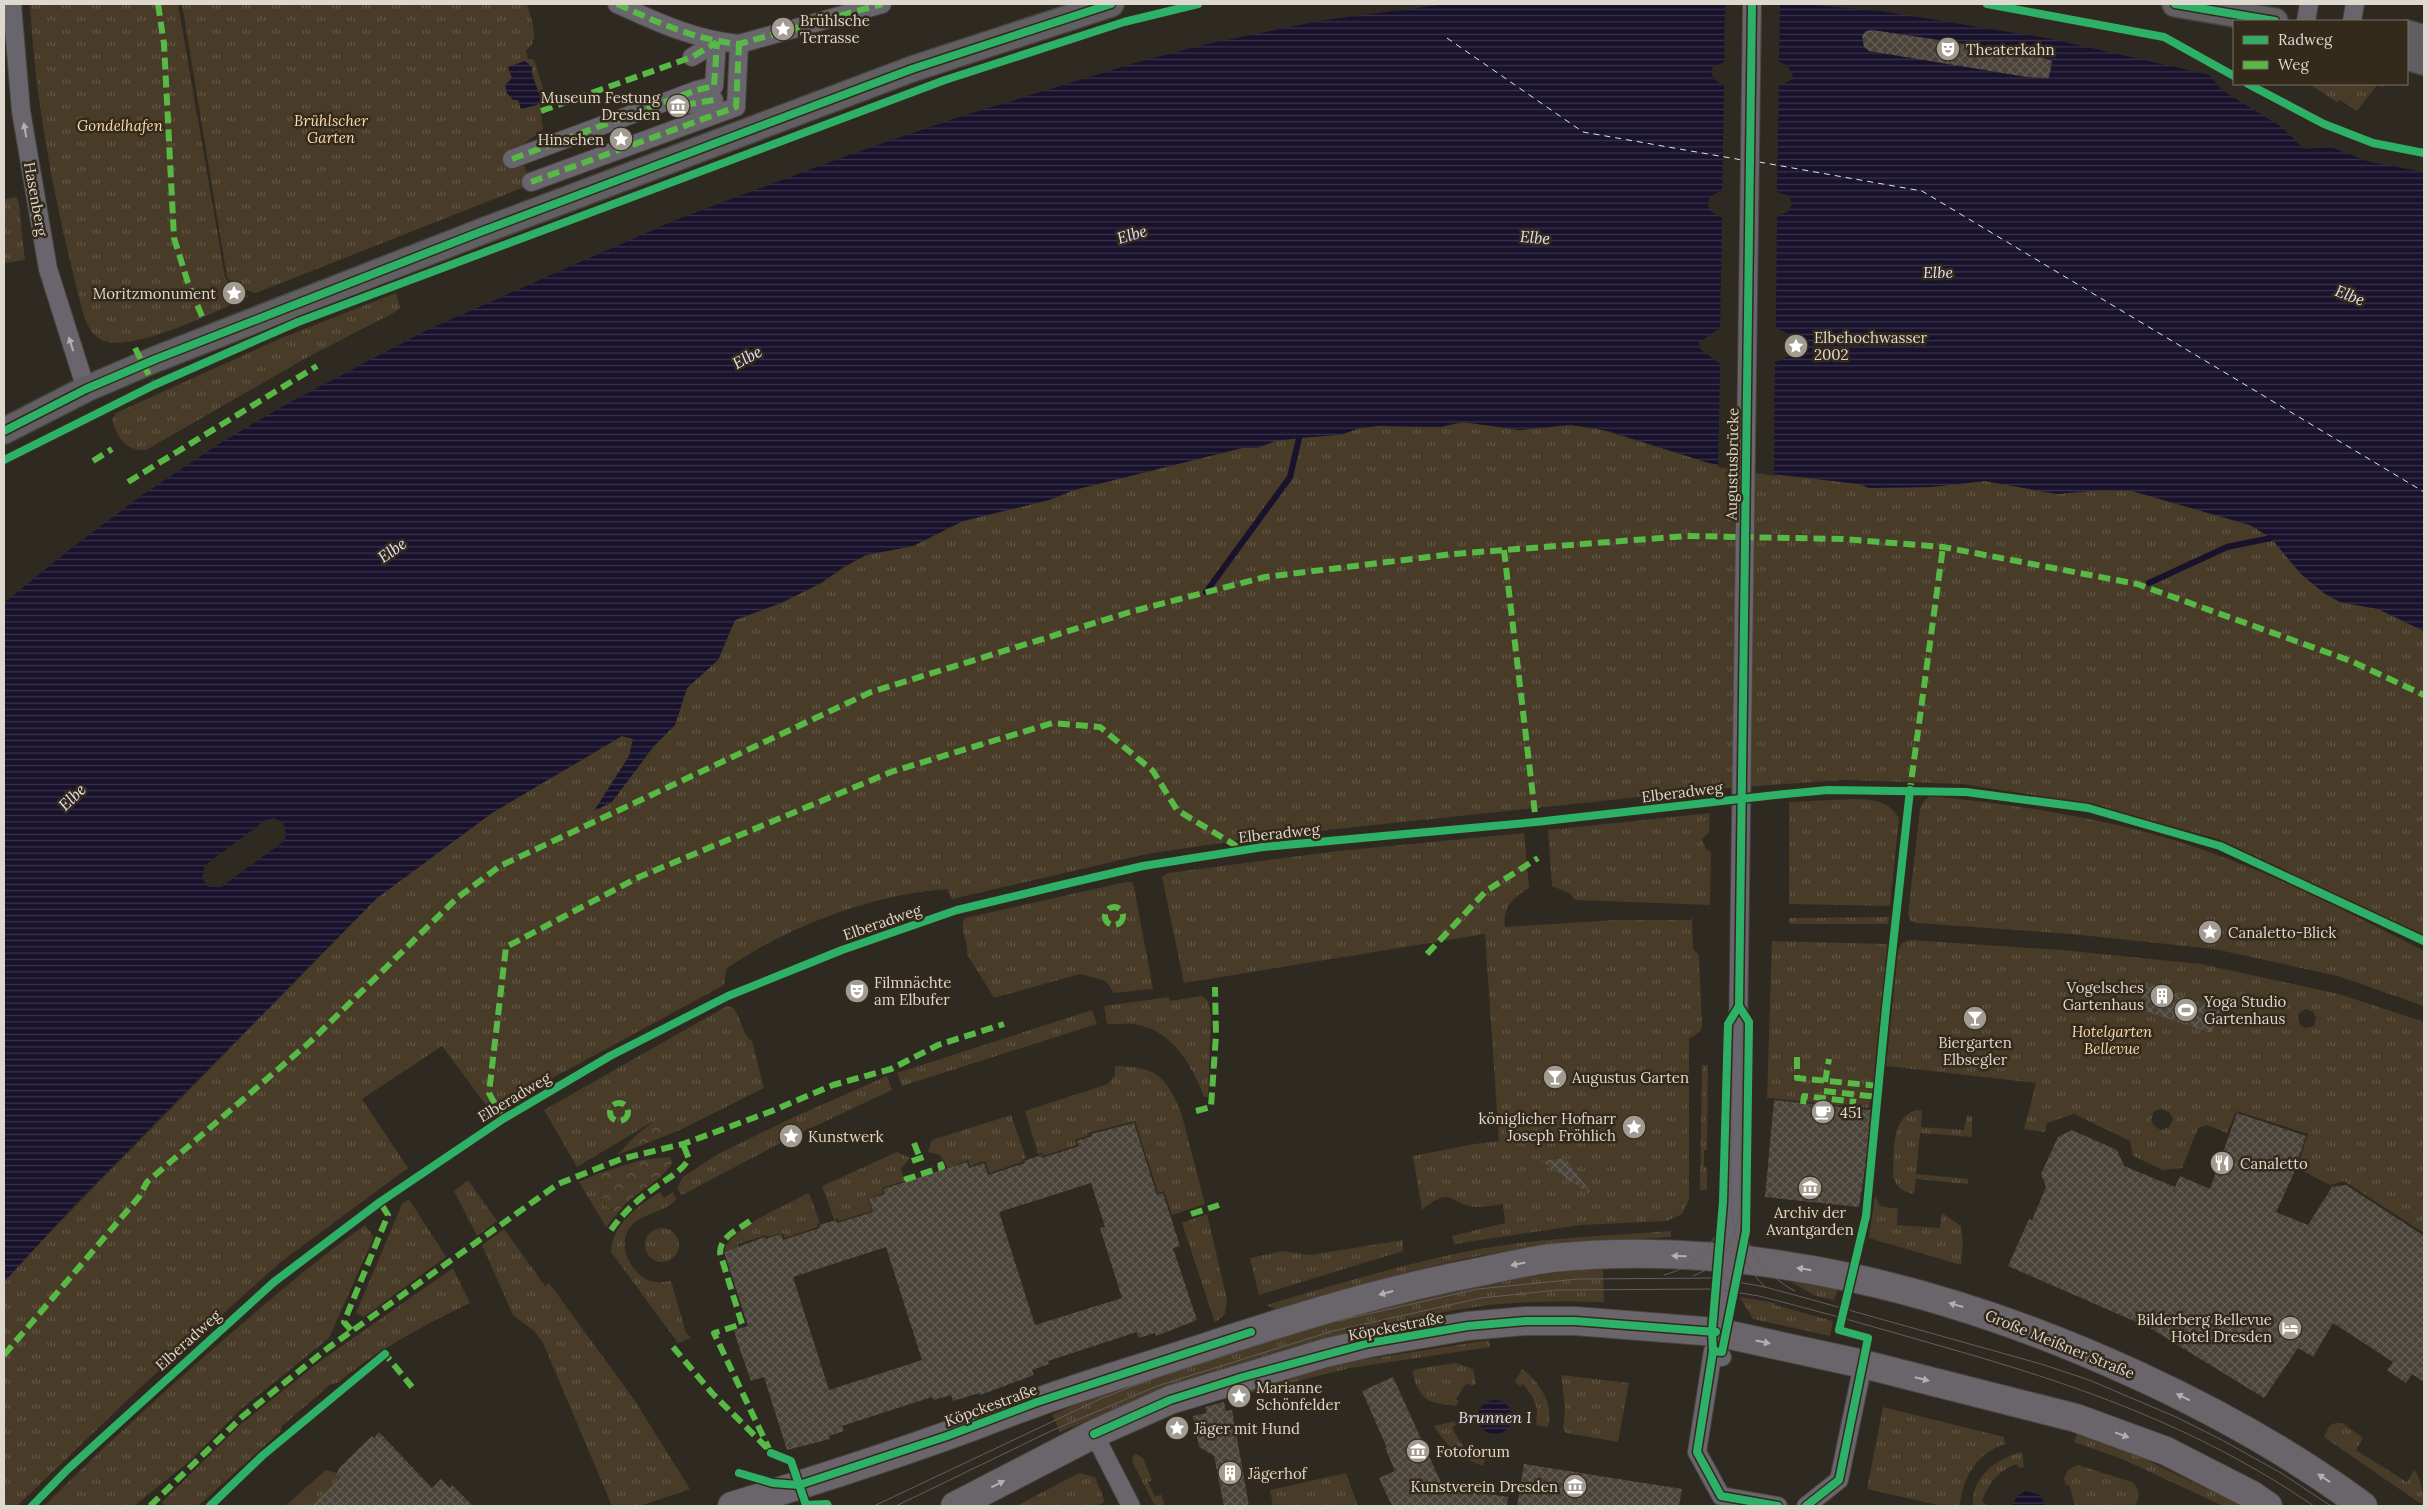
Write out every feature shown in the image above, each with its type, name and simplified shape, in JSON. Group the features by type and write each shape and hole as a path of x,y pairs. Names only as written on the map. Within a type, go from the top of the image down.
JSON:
{"main road":[{"path":"4,431 86,389 165,355 480,232 912,69 1111,4"},
{"path":"2175,4 2265,20"},
{"path":"2408,33 2424,38"},
{"path":"2408,57 2424,62"},
{"name":"Köpckestraße","path":"732,1506 947,1436 1038,1402 1251,1332 1433,1280 1549,1258 1610,1254 1728,1258"},
{"name":"Große Meißner Straße","path":"1728,1258 1852,1276 1959,1305 2019,1325 2097,1357 2187,1398 2310,1468 2363,1506"},
{"name":"Köpckestraße","path":"955,1506 1094,1434 1170,1400 1261,1372 1369,1343 1468,1326 1526,1321 1575,1321 1719,1344"},
{"path":"1719,1344 1856,1377 2076,1418 2166,1452 2252,1495 2268,1506"}],"street":[{"name":"Hasenberg","path":"12,4 21,111 48,269 86,389"},
{"path":"617,4 669,28 716,42 739,44 882,4"},
{"name":"Augustusbrücke","path":"1719,1344 1736,1189 1752,4"},
{"path":"2306,20 2309,4"},
{"path":"2352,20 2355,4"},
{"path":"692,57 716,42"},
{"path":"714,100 716,42"},
{"path":"512,160 680,96 714,100 736,107 739,44"},
{"path":"684,105 714,100"},
{"path":"531,182 714,100"},
{"path":"1719,1344 1713,1351 1697,1452 1720,1496 1778,1506"},
{"path":"1806,1506 1839,1480 1856,1377"},
{"path":"1094,1434 1131,1506"}],"green space":[{"name":"Gondelhafen","path":"30,4 178,4 225,277 235,290 250,296 196,320 150,337 129,342 111,342 94,335 83,311 55,190 36,79"},
{"name":"Brühlscher Garten","path":"182,4 527,4 534,35 531,46 526,50 528,59 532,59 535,62 546,99 545,105 540,106 543,129 516,152 532,184 256,293 236,287 227,277"},
{"path":"2311,85 2377,85 2357,111 2340,100 2337,102"},
{"path":"17,197 25,260 4,263 4,199"},
{"path":"396,293 400,307 397,311 306,358 146,450 139,450 128,446 117,432 112,419 116,413 279,339"},
{"path":"1463,422 1520,430 1570,425 1592,427 1709,463 1774,474 1859,484 1869,488 1931,487 1985,481 2057,494 2100,490 2132,491 2250,525 2271,538 2301,574 2340,602 2378,609 2424,631 2424,935 2218,839 2089,804 1962,784 1844,780 1715,789 1261,837 1147,854 952,899 947,889 919,892 860,905 775,939 726,969 724,985 525,1093 492,1113 442,1046 362,1099 408,1168 282,1261 141,1387 17,1506 4,1506 4,1282 18,1265 377,898 492,813 622,736 633,739 629,756 595,810 612,802 653,747 675,725 687,688 718,660 735,620 781,603 821,583 866,555 913,546 963,521 1049,500 1074,490 1242,448 1257,448 1275,441 1340,435 1360,428 1378,426 1440,427"},
{"path":"1931,796 2003,804 2110,823 2181,842 2268,875 2321,899 2424,951 2424,1006 2338,976 2214,949 2071,934 1916,923 1910,920 1908,915 1920,808 1925,800"},
{"path":"1854,799 1885,804 1899,818 1890,906 1789,904 1789,802"},
{"path":"1710,813 1709,832 1702,839 1706,849 1711,852 1710,905 1575,900 1569,893 1552,886 1548,830"},
{"path":"1524,833 1529,888 1518,895 1510,904 1505,914 1505,927 1616,920 1690,920 1692,918 1693,949 1699,955 1702,1027 1701,1031 1689,1039 1689,1199 1682,1214 1667,1221 1581,1225 1454,1244 1452,1236 1505,1223 1503,1204 1476,1207 1468,1206 1446,1197 1432,1202 1422,1210 1413,1156 1499,1141 1485,934 1184,983 1162,877 1168,873 1338,851"},
{"path":"1132,882 1134,887 1153,989 1114,993 1106,981 1080,974 994,998 967,954 967,945 963,931 965,918"},
{"path":"1889,917 1888,924 1789,924 1789,918"},
{"name":"Hotelgarten Bellevue","path":"1910,940 2062,950 2201,964 2339,994 2424,1022 2424,1233 2344,1181 2330,1185 2297,1168 2308,1134 2236,1111 2227,1133 2207,1125 2198,1128 2182,1168 2163,1170 2133,1156 2130,1141 2074,1114 2047,1123 2045,1132 2024,1129 2036,1083 1886,1066 1898,950 1902,943","holes":["2306,1009 2313,1012 2316,1018 2314,1026 2306,1028 2300,1025 2298,1019 2299,1013","2161,1109 2169,1112 2173,1119 2169,1127 2161,1130 2154,1126 2151,1120 2154,1111"]},
{"path":"1772,941 1889,944 1877,1065 1869,1108 1767,1098"},
{"path":"1202,996 1208,1001 1211,1016 1208,1097 1204,1097 1188,1063 1172,1043 1151,1029 1139,1025 1107,1024 1104,1006 1169,997 1170,1001"},
{"path":"727,1006 732,1007 738,1015 745,1034 752,1041 764,1088 680,1130 675,1123 652,1122 577,1167 544,1110"},
{"path":"1092,1010 1097,1024 902,1086 897,1073"},
{"path":"1702,1065 1708,1065 1707,1150 1704,1150 1704,1167 1707,1168 1707,1190 1700,1190"},
{"path":"1115,1066 1140,1068 1149,1071 1164,1081 1170,1089 1181,1112 1205,1204 1172,1215 1164,1191 1158,1193 1135,1121 1088,1133 1089,1135 1075,1140 1077,1145 1043,1156 1042,1153 1038,1154 1025,1111 1108,1084 1115,1075"},
{"path":"887,1076 892,1090 792,1137 682,1195 677,1188 683,1177 718,1154 794,1117"},
{"path":"1916,1110 1922,1111 1921,1127 1964,1130 1967,1115 1972,1117 1972,1137 1920,1133 1916,1174 1968,1179 1968,1184 1916,1179 1914,1194 1904,1191 1896,1184 1893,1177 1897,1129 1907,1114"},
{"path":"1011,1115 1026,1158 1022,1160 1023,1162 989,1173 985,1161 970,1166 968,1160 948,1168 940,1155 928,1152 932,1140"},
{"path":"653,1122 675,1123 680,1130 617,1155 636,1135"},
{"path":"897,1152 910,1158 901,1169 904,1181 882,1188 883,1193 868,1199 872,1211 839,1221 837,1218 834,1219 822,1186"},
{"path":"670,1157 672,1163 667,1171 631,1199 618,1213 605,1205 597,1174 641,1160"},
{"path":"597,1174 605,1205 618,1213 606,1227 579,1182"},
{"path":"468,1180 497,1221 477,1236 454,1191"},
{"path":"660,1192 664,1198 673,1192 676,1199 670,1205 636,1221 626,1237 625,1250 633,1267 644,1278 655,1282 671,1281 686,1333 691,1338 678,1343 611,1252 612,1242 621,1224 643,1203"},
{"path":"809,1193 820,1223 817,1224 818,1227 785,1238 783,1233 767,1237 766,1235 738,1244 738,1247 725,1251 728,1243 735,1235 747,1226"},
{"path":"1875,1195 1880,1206 1898,1209 1897,1225 1940,1228 1942,1213 1961,1226 1963,1241 1961,1265 1869,1238"},
{"path":"409,1199 446,1257 364,1317 356,1313 402,1204"},
{"path":"1207,1214 1227,1299 1225,1314 1215,1323 1182,1223"},
{"path":"365,1225 374,1237 329,1338 240,1410 190,1461 134,1506 44,1506 119,1433 197,1363 300,1274"},
{"path":"662,1228 669,1229 674,1233 678,1238 678,1252 674,1257 669,1261 662,1262 655,1261 650,1257 646,1252 645,1245 646,1238 650,1233 655,1229"},
{"path":"504,1229 545,1286 549,1283 633,1398 690,1489 640,1506 612,1506 543,1343 534,1331 513,1315 482,1245"},
{"path":"1671,1231 1671,1237 1564,1244 1496,1253 1401,1274 1277,1310 1266,1305 1389,1270 1490,1247 1567,1238"},
{"path":"1403,1240 1403,1251 1259,1295 1250,1258 1282,1251 1310,1255"},
{"path":"453,1268 470,1303 401,1339 337,1383 331,1384 282,1426 280,1432 198,1506 166,1506 162,1502 241,1424 319,1362"},
{"path":"1603,1268 1604,1302 1507,1304 1475,1307 1422,1316 1369,1328 1264,1357 1161,1392 1060,1432 1052,1415 1096,1395 1336,1317 1504,1278"},
{"path":"1782,1277 1838,1289 1834,1300 1816,1296"},
{"path":"1740,1297 1775,1303 1775,1305 1833,1321 1830,1336 1753,1319"},
{"path":"1489,1340 1490,1347 1350,1368 1245,1394 1243,1388 1349,1362"},
{"path":"1456,1363 1473,1369 1476,1384 1472,1386 1469,1383 1464,1386 1456,1399 1459,1401 1456,1406 1433,1402 1424,1397 1417,1387 1413,1371"},
{"path":"1522,1369 1529,1374 1544,1394 1549,1410 1548,1427 1536,1425 1537,1409 1532,1396 1523,1384 1520,1387 1515,1381"},
{"path":"1561,1375 1629,1383 1618,1442 1566,1433 1563,1429 1565,1408"},
{"path":"1883,1407 2004,1437 2005,1444 1986,1454 1973,1468 1964,1486 1960,1506 1942,1506 1867,1489"},
{"path":"1455,1421 1456,1426 1453,1426 1453,1429 1467,1450 1480,1457 1482,1452 1487,1453 1483,1466 1461,1456 1444,1440 1434,1426"},
{"path":"2342,1423 2363,1438 2356,1450 2407,1482 2414,1470 2423,1492 2424,1506 2324,1437 2330,1425"},
{"path":"2077,1434 2126,1450 2242,1506 2223,1506 2122,1459 2074,1442"},
{"path":"2022,1452 2024,1467 2019,1468 2017,1464 2004,1470 1995,1478 1984,1495 1982,1502 1986,1504 1985,1506 1973,1506 1976,1486 1987,1470 2004,1459"},
{"path":"1136,1454 1143,1458 1152,1480 1148,1482 1155,1497 1161,1495 1165,1506 1155,1506 1133,1463 1132,1457"},
{"path":"2078,1465 2135,1484 2139,1497 2134,1506 2075,1506 2069,1485 2066,1485 2064,1479 2068,1470"},
{"path":"326,1470 337,1473 340,1478 311,1506 285,1506"},
{"path":"1079,1473 1095,1477 1105,1502 1096,1506 1016,1506"},
{"path":"1346,1473 1358,1506 1273,1506 1270,1490"}],"water":[{"name":"Elbe","path":"1800,4 1881,11 2052,39 2210,75 2222,90 2283,128 2304,149 2331,147 2370,162 2424,172 2424,631 2378,609 2340,602 2325,594 2301,574 2271,538 2250,525 2132,491 2100,490 2057,494 1985,481 1931,487 1869,488 1859,484 1774,474 1709,463 1609,431 1570,425 1520,430 1463,422 1440,427 1378,426 1360,428 1340,435 1275,441 1257,448 1242,448 1074,490 1049,500 963,521 913,546 866,555 821,583 781,603 735,620 718,660 687,688 675,725 653,747 612,802 594,811 629,756 633,739 622,736 492,813 377,898 82,1197 4,1282 4,603 69,550 141,496 219,444 283,406 427,330 673,221 846,156 953,119 1135,63 1207,44 1319,21 1439,5","holes":["277,819 284,826 286,833 284,841 221,887 209,887 202,878 205,865 266,820"]},
{"path":"525,61 532,67 532,74 541,99 537,105 521,109 518,100 513,100 507,93 505,85 512,78 508,67"},
{"name":"Brunnen I","path":"1495,1400 1502,1401 1507,1405 1511,1410 1511,1424 1507,1429 1502,1433 1495,1434 1488,1433 1483,1429 1479,1424 1478,1417 1479,1410 1483,1405 1488,1401"},
{"path":"2026,1491 2040,1495 2046,1506 2012,1506 2017,1496"}],"pier":[{"path":"1725,4 1780,4 1779,62 1787,65 1793,75 1791,80 1779,86 1777,192 1790,196 1792,204 1789,211 1777,217 1776,328 1789,334 1797,341 1795,354 1775,362 1774,475 1781,477 1718,467 1720,364 1700,349 1699,342 1720,328 1722,218 1710,211 1708,205 1709,198 1722,189 1724,86 1713,79 1711,71 1713,67 1724,62"}],"building":[{"path":"1872,30 2032,54 2052,61 2049,78 2027,77 1869,51 1864,47 1862,36 1866,31"},
{"name":"Vogelsches Gartenhaus","path":"2146,982 2221,1011 2211,1033 2139,1009"},
{"path":"1774,1100 1871,1110 1866,1163 1859,1207 1765,1197"},
{"path":"2237,1113 2306,1136 2293,1175 2276,1212 2308,1225 2332,1187 2346,1185 2424,1236 2424,1382 2412,1374 2406,1383 2387,1370 2393,1362 2333,1323 2313,1357 2298,1348 2264,1398 2150,1328 2008,1266 2029,1219 2032,1220 2046,1187 2041,1174 2058,1137 2072,1130 2117,1150 2124,1166 2175,1187 2180,1176 2210,1189"},
{"path":"1134,1123 1157,1195 1163,1193 1180,1246 1173,1248 1197,1320 1156,1336 1155,1333 1139,1338 1137,1332 1048,1361 1049,1364 1032,1370 1034,1375 980,1395 979,1393 953,1401 951,1395 934,1400 932,1397 842,1426 844,1431 829,1436 830,1439 787,1450 764,1377 751,1381 738,1344 734,1330 748,1326 724,1252 765,1237 766,1239 781,1234 783,1240 820,1228 819,1225 836,1220 837,1223 873,1212 869,1199 885,1194 883,1189 967,1162 969,1168 984,1163 988,1175 1025,1163 1024,1161 1041,1155 1042,1158 1079,1146 1077,1141 1092,1136 1091,1134","holes":["1091,1183 1105,1227 1100,1228 1122,1298 1035,1325 999,1212","886,1247 922,1360 829,1390 793,1277"]},
{"path":"1565,1158 1590,1191 1588,1193 1541,1161"},
{"path":"1393,1377 1443,1487 1508,1497 1507,1506 1392,1506 1379,1478 1395,1471 1362,1391"},
{"name":"Jägerhof","path":"1224,1402 1226,1411 1232,1410 1249,1506 1224,1506 1214,1456 1199,1447 1193,1416 1207,1413 1205,1407"},
{"path":"379,1432 432,1488 441,1479 450,1488 452,1485 473,1506 311,1506 340,1478 336,1475 340,1467 372,1436 374,1438"},
{"path":"1524,1464 1682,1489 1679,1506 1517,1506"}],"waterway":[{"path":"1206,592 1290,477 1299,438"},
{"path":"2149,583 2227,547 2271,538"}],"ferry route":[{"path":"1447,38 1583,132 1742,160"},
{"path":"1759,162 1922,191 2424,492"}],"tram line":[{"path":"1748,4 1731,1174 1735,1235 1745,1261 1765,1287"},
{"path":"1693,1276 1714,1264 1728,1247 1733,1237 1740,1203 1757,4"},
{"path":"1664,1275 1677,1271 1689,1264 1708,1247 1721,1225 1728,1200"},
{"path":"1742,1214 1747,1238 1758,1260 1784,1285 1795,1291"},
{"path":"874,1506 1100,1399 1154,1378 1223,1355 1332,1322 1478,1289 1578,1279 1716,1278 1765,1287 1813,1300 2041,1364 2089,1380 2176,1417 2222,1440 2281,1473 2331,1506"},
{"path":"896,1506 1051,1431 1157,1386 1333,1331 1481,1298 1558,1290 1716,1289 1759,1296 1848,1320 1988,1360 2086,1392 2133,1410 2224,1452 2269,1477 2314,1506"}],"marked path":[{"path":"158,4 164,44 174,238 188,283 204,321"},
{"path":"617,4 662,24 707,39 739,44 882,4"},
{"path":"541,111 692,57 717,42"},
{"path":"512,159 697,90 714,86 717,42"},
{"path":"531,182 736,107 739,44"},
{"path":"684,105 714,100"},
{"path":"135,348 154,385"},
{"path":"128,482 317,366"},
{"path":"93,461 112,449"},
{"path":"4,1355 139,1197 147,1182 311,1041 457,898 500,866 871,692 1130,612 1265,577 1453,554 1687,536 1843,539 1943,547 2137,584 2351,661 2424,695"},
{"path":"1915,790 1910,790 1943,547"},
{"path":"1504,550 1536,822"},
{"path":"503,1119 489,1093 506,947 639,877 891,772 1052,723 1100,727 1153,771 1177,810 1243,850"},
{"path":"1427,954 1486,891 1538,858"},
{"path":"1110,907 1118,907 1123,912 1123,916 1121,923 1110,925 1105,920 1105,912 1110,907"},
{"path":"1196,1111 1211,1107 1216,1035 1215,987"},
{"path":"150,1506 243,1416 328,1348 558,1184 621,1159 683,1144 772,1111 833,1085 891,1069 938,1045 1004,1024"},
{"path":"1797,1057 1797,1078 1879,1086"},
{"path":"1825,1082 1829,1059"},
{"path":"1824,1091 1878,1097"},
{"path":"1803,1104 1804,1096 1856,1102"},
{"path":"615,1103 623,1103 628,1108 628,1112 626,1119 615,1121 610,1116 610,1108 615,1103"},
{"path":"914,1143 920,1158"},
{"path":"611,1230 620,1218 647,1193 677,1172 685,1164 689,1159 683,1144"},
{"path":"912,1161 927,1156"},
{"path":"906,1176 907,1179 942,1167 940,1162"},
{"path":"351,1330 344,1322 388,1215 380,1202"},
{"path":"1191,1214 1219,1205"},
{"path":"750,1221 726,1238 720,1253 742,1324 714,1333 771,1453"},
{"path":"673,1347 712,1393 767,1448"},
{"path":"382,1357 385,1354 412,1387"}],"cycle path":[{"path":"4,431 86,389 156,359 480,232 912,69 1111,4"},
{"path":"4,460 154,385 298,322 945,80 1124,22 1198,4"},
{"path":"1739,1006 1752,4"},
{"path":"1987,4 2164,37 2233,75"},
{"path":"2175,4 2269,20"},
{"path":"2250,85 2324,124 2373,143 2424,153"},
{"name":"Elberadweg","path":"32,1506 67,1470 274,1282 380,1202 503,1119 610,1056 728,996 842,950 957,910 1061,885 1143,866 1263,847 1536,822 1828,790 1966,792 2088,808 2220,846 2424,941"},
{"path":"1806,1506 1839,1480 1868,1338 1839,1330 1866,1216 1910,790"},
{"path":"1739,1006 1728,1024 1723,1202 1712,1331 1713,1351 1697,1452 1721,1496 1778,1506"},
{"path":"1713,1351 1722,1352 1746,1231 1749,1022 1739,1006"},
{"path":"1094,1434 1170,1400 1243,1377 1369,1343 1468,1326 1526,1321 1575,1321 1716,1332"},
{"path":"739,1473 773,1483 799,1485 947,1436 1037,1402 1251,1332"},
{"path":"210,1506 262,1456 385,1354"},
{"path":"771,1453 791,1461 806,1505 827,1504 828,1506"}],"place":[{"name":"Brühlsche Terrasse","path":"783,29"},
{"name":"Theaterkahn","path":"1948,49"},
{"name":"Museum Festung Dresden","path":"678,106"},
{"name":"Hinsehen","path":"621,139"},
{"name":"Moritzmonument","path":"234,293"},
{"name":"Elbehochwasser 2002","path":"1796,346"},
{"name":"Canaletto-Blick","path":"2210,932"},
{"name":"Filmnächte am Elbufer","path":"857,991"},
{"name":"Vogelsches Gartenhaus","path":"2162,996"},
{"name":"Yoga Studio Gartenhaus","path":"2186,1010"},
{"name":"Biergarten Elbsegler","path":"1975,1018"},
{"name":"Augustus Garten","path":"1555,1077"},
{"name":"451","path":"1823,1112"},
{"name":"königlicher Hofnarr Joseph Fröhlich","path":"1634,1127"},
{"name":"Kunstwerk","path":"791,1136"},
{"name":"Canaletto","path":"2222,1163"},
{"name":"Archiv der Avantgarden","path":"1810,1188"},
{"name":"Bilderberg Bellevue Hotel Dresden","path":"2290,1328"},
{"name":"Marianne Schönfelder","path":"1239,1396"},
{"name":"Jäger mit Hund","path":"1177,1428"},
{"name":"Fotoforum","path":"1418,1451"},
{"name":"Jägerhof","path":"1230,1473"},
{"name":"Kunstverein Dresden","path":"1575,1486"}]}
